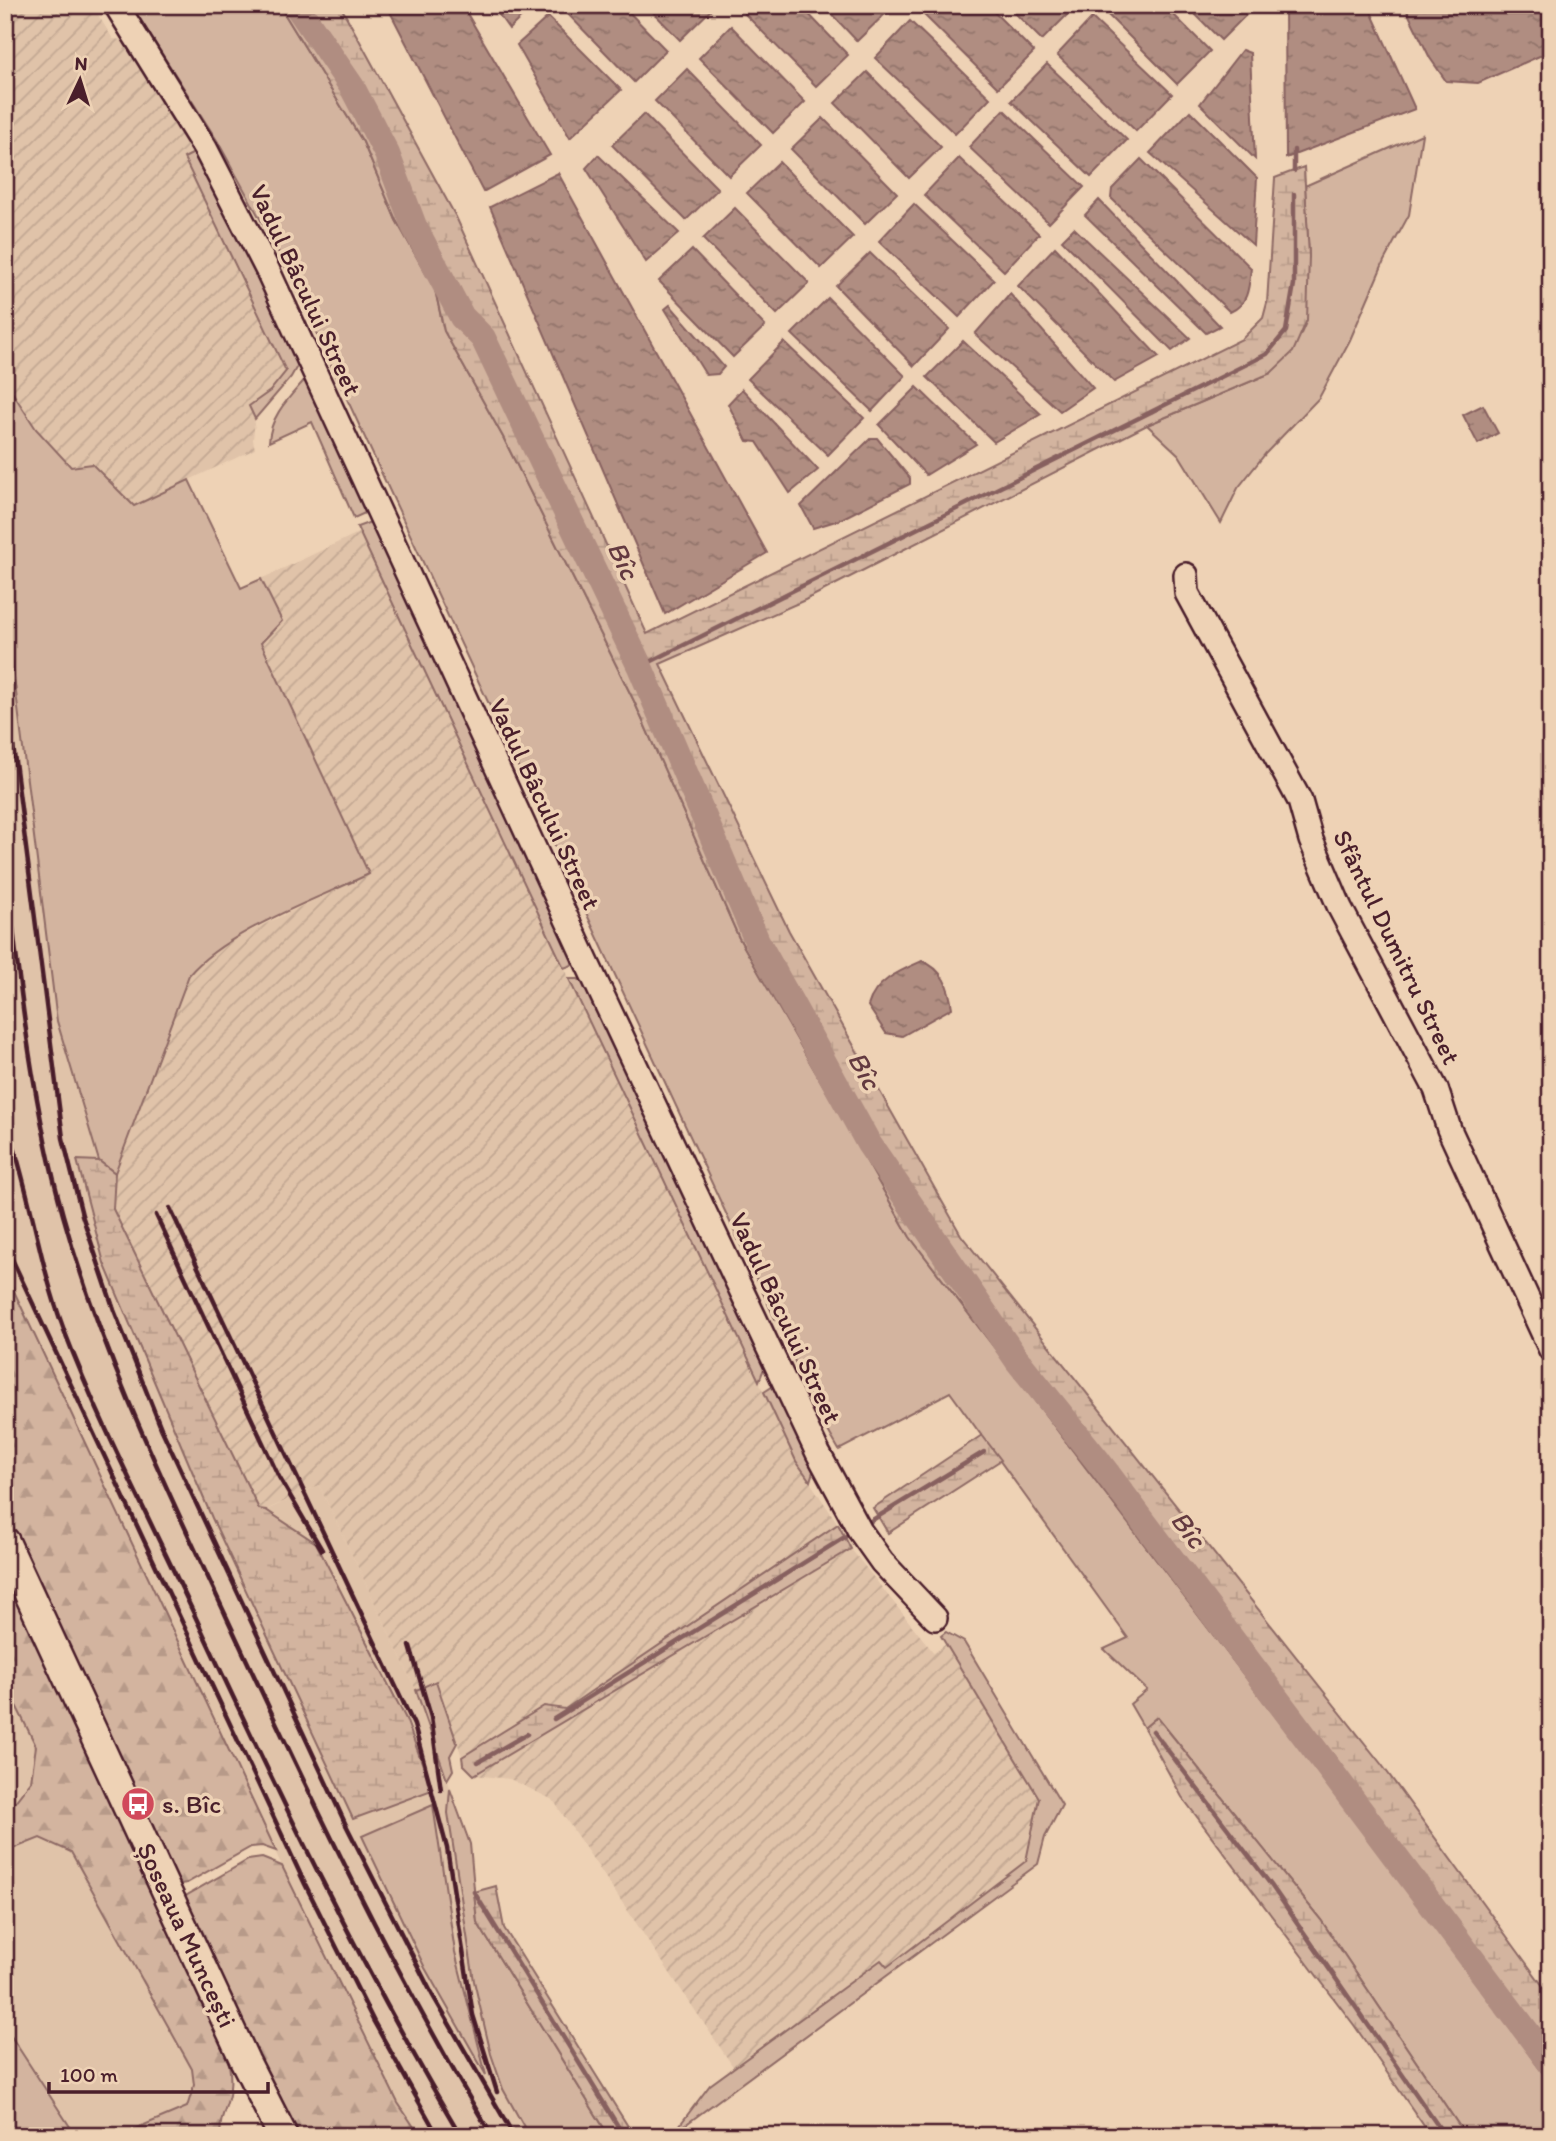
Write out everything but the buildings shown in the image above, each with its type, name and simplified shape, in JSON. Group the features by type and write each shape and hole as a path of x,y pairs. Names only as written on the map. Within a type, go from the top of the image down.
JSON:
{"main road":[{"name":"Șoseaua Muncești","path":"5,1542 239,2048 283,2136"}],"street":[{"name":"Vadul Bâcului Street","path":"116,5 205,148 268,271 587,965 818,1453 860,1531 882,1562 935,1618"},
{"name":"Sfântul Dumitru Street","path":"1186,575 1187,593 1300,801 1311,840 1340,908 1436,1089 1449,1129 1551,1350"}],"shaded area":[{"path":"5,5 100,5 98,15 113,39 124,40 194,153 184,159 287,371 270,391 249,406 255,419 255,449 134,506 92,464 71,467 36,429 5,381"},
{"path":"360,532 796,1461 838,1524 564,1709 544,1706 462,1757 437,1681 416,1690 319,1485 266,1510 259,1509 114,1209 115,1173 189,975 204,957 232,940 368,874 261,643 282,621 261,579"},
{"path":"5,604 57,1021 99,1161 115,1173 114,1209 267,1510 319,1485 416,1690 470,1844 478,1936 559,2136 420,2136 398,2103 282,1866 5,1272"},
{"path":"851,1549 934,1653 946,1644 1039,1798 1026,1861 887,1968 881,1960 734,2068 553,1800 510,1779 474,1775"},
{"path":"5,1683 119,1914 183,2032 203,2093 175,2136 5,2136"}],"green space":[{"path":"131,5 279,5 363,142 396,220 435,290 444,331 503,437 634,701 739,938 910,1237 1449,1944 1551,2084 1551,2136 1466,2136 1321,1920 1157,1717 1144,1728 1130,1704 1147,1690 1104,1649 1128,1638 950,1392 839,1450 824,1424 280,255 218,142"},
{"path":"279,5 340,5 456,217 647,634 1242,339 1263,318 1267,303 1275,178 1304,167 1309,256 1307,320 1293,352 1271,373 1147,425 805,600 660,664 789,931 961,1235 1382,1765 1551,1997 1551,2084 1449,1944 910,1237 739,938 634,701 503,437 444,331 435,289 396,220 363,142"},
{"path":"1422,134 1409,215 1384,261 1350,340 1319,398 1266,453 1238,488 1221,523 1179,455 1147,425 1271,373 1309,256 1305,186"},
{"path":"194,153 205,162 300,361 291,377 255,419 249,406 270,391 286,371 184,158"},
{"path":"307,377 368,507 365,513 354,518 312,422 269,442 277,415"},
{"path":"5,381 36,429 71,467 92,464 134,506 189,480 241,588 261,579 282,621 261,643 369,874 248,931 225,944 189,975 115,1173 99,1161 57,1021 5,604"},
{"path":"376,520 574,949 572,965 564,968 357,527"},
{"path":"569,979 578,979 592,988 765,1366 759,1381"},
{"path":"77,1160 99,1161 115,1173 113,1209 259,1509 266,1510 316,1543 406,1719 432,1790 353,1819 212,1518 104,1263"},
{"path":"5,1272 276,1851 262,1846 251,1847 187,1883 181,1884 176,1878 5,1510"},
{"path":"775,1385 815,1465 810,1481 796,1461 764,1392"},
{"path":"982,1435 1001,1460 888,1533 873,1508"},
{"path":"838,1524 851,1549 474,1775 463,1764 462,1757 544,1706 565,1709"},
{"path":"5,1566 223,2038 230,2082 221,2123 221,2136 118,2136 187,2107 194,2085 192,2069 71,1852 40,1838 5,1852 5,1815 31,1781 36,1746 5,1683"},
{"path":"946,1632 964,1642 1062,1805 1045,1837 1038,1864 673,2134 710,2085 881,1960 887,1967 1026,1861 1039,1798 941,1636"},
{"path":"436,1681 457,1743 450,1756 453,1770 447,1780 416,1690"},
{"path":"1157,1717 1321,1920 1466,2136 1431,2136 1354,2025 1182,1797 1144,1728"},
{"path":"450,1789 470,1844 477,1922 609,2136 529,2136 503,2089 491,2054 474,1981 448,1813"},
{"path":"433,1805 455,1952 486,2075 425,1968 362,1836"},
{"path":"262,1858 282,1866 398,2103 420,2136 297,2136 184,1897 248,1860"},
{"path":"496,1886 504,1928 634,2136 609,2136 477,1922 474,1892"},
{"path":"5,2027 76,2136 5,2136"}],"water":[{"path":"462,5 550,155 483,192 387,6"},
{"path":"492,5 532,5 533,6 509,29"},
{"path":"622,5 666,50 634,82 560,6"},
{"path":"646,5 709,5 712,9 680,40"},
{"path":"748,5 800,5 848,55 816,86 742,11"},
{"path":"823,5 885,5 890,9 857,41"},
{"path":"924,5 987,5 1034,52 998,88 919,10"},
{"path":"1007,5 1077,5 1042,40"},
{"path":"1103,5 1164,5 1210,51 1177,84 1101,8"},
{"path":"1186,5 1252,5 1254,7 1221,40"},
{"path":"1285,5 1368,5 1415,109 1286,158"},
{"path":"1404,5 1551,5 1551,51 1478,83 1446,81 1430,58"},
{"path":"548,17 621,90 570,138 517,45"},
{"path":"1092,18 1172,94 1136,131 1057,55"},
{"path":"910,21 990,98 955,134 875,58"},
{"path":"731,26 805,102 773,133 699,58"},
{"path":"1242,50 1250,53 1255,159 1200,104"},
{"path":"1047,64 1127,140 1091,177 1011,101"},
{"path":"687,69 761,145 729,176 655,101"},
{"path":"867,72 941,147 909,178 835,103"},
{"path":"1004,110 1084,187 1049,223 969,147"},
{"path":"1190,111 1257,178 1253,245 1150,153"},
{"path":"644,114 718,189 686,220 612,145"},
{"path":"823,118 897,193 865,224 791,149"},
{"path":"598,155 679,233 646,262 586,168"},
{"path":"959,158 1039,234 1004,271 924,195"},
{"path":"1141,159 1251,268 1247,294 1236,309 1230,312 1111,198 1112,189"},
{"path":"779,162 853,237 821,268 747,193"},
{"path":"558,173 767,553 665,614 490,207"},
{"path":"1099,200 1220,326 1206,333 1085,215"},
{"path":"914,204 994,280 959,317 879,241"},
{"path":"735,208 809,283 777,314 703,239"},
{"path":"1074,228 1190,338 1172,351 1062,240"},
{"path":"1055,247 1159,357 1114,382 1018,286"},
{"path":"692,250 765,326 733,357 659,281"},
{"path":"870,253 949,329 914,366 836,286"},
{"path":"1010,294 1093,388 1060,411 975,334"},
{"path":"828,298 905,376 872,411 792,334"},
{"path":"670,305 724,367 718,374 706,375 665,309"},
{"path":"963,341 1041,414 994,442 927,377"},
{"path":"784,342 864,418 828,455 748,379"},
{"path":"917,387 976,444 926,475 879,425"},
{"path":"742,389 818,470 790,493 757,442 747,441 728,404"},
{"path":"1483,405 1498,433 1478,444 1463,415"},
{"path":"871,438 877,438 910,478 910,484 839,520 813,528 801,506"},
{"path":"922,961 935,969 944,980 952,1008 902,1036 886,1033 868,1006 871,997 889,978"}],"waterway":[{"name":"Bîc","path":"296,5 352,87 387,154 414,226 462,317 483,338 640,667 757,941 869,1144 1017,1360 1098,1461 1551,2064"},
{"path":"1294,150 1294,171"},
{"path":"640,667 1267,354 1286,331 1294,284 1294,194"},
{"path":"869,1522 984,1452"},
{"path":"554,1719 848,1535"},
{"path":"1153,1731 1271,1885 1445,2136"},
{"path":"478,1762 527,1734"},
{"path":"474,1892 624,2136"}],"railway":[{"path":"5,683 63,1138 82,1215 114,1310 161,1428 345,1823 432,1994 514,2136"},
{"path":"5,860 27,1039 42,1127 63,1215 96,1319 159,1470 321,1815 420,2010 492,2136"},
{"path":"5,1119 55,1304 94,1402 322,1879 389,2009 461,2136"},
{"path":"170,1208 414,1725 447,1848 473,2015 497,2092"},
{"path":"156,1215 279,1477 322,1550"},
{"path":"5,1244 305,1884 374,2022 438,2136"},
{"path":"410,1646 431,1717 441,1790"}],"place":[{"name":"s. Bîc","path":"138,1804"}]}
